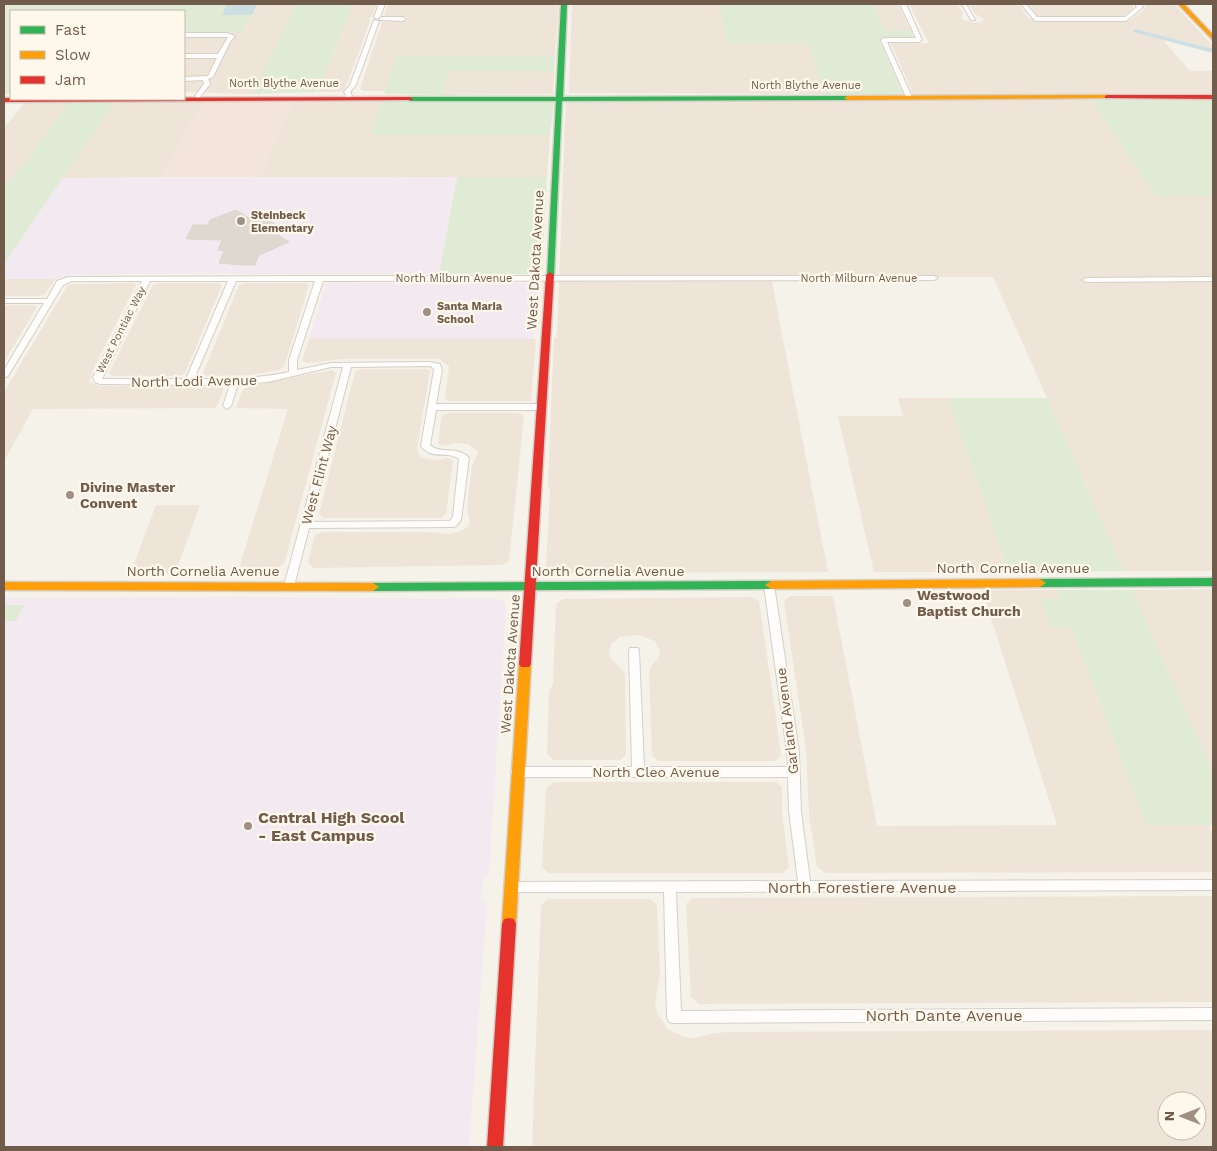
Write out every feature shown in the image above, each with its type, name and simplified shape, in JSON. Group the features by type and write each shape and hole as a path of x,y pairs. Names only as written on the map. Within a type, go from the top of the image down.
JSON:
{"street":[{"path":"351,90 379,19 382,4"},
{"name":"West Dakota Avenue","path":"495,1147 517,772 531,587 564,4"},
{"path":"903,4 920,40 884,40 909,97"},
{"path":"964,4 973,19"},
{"path":"1024,4 1035,19 1126,19 1138,6"},
{"path":"1181,4 1213,38"},
{"path":"379,19 403,19"},
{"path":"185,35 232,36 210,77 204,79 185,79"},
{"path":"185,56 220,56"},
{"path":"198,96 207,84 204,79"},
{"name":"North Blythe Avenue","path":"185,97 351,90 398,97"},
{"name":"North Blythe Avenue","path":"294,99 342,98 351,90"},
{"name":"North Blythe Avenue","path":"185,96 294,99 398,97 1213,97"},
{"path":"293,373 293,360 317,283 321,278"},
{"name":"North Milburn Avenue","path":"49,301 60,283 65,280 934,278"},
{"name":"West Pontiac Way","path":"98,380 97,377 147,279"},
{"path":"189,382 233,279"},
{"path":"1086,280 1213,279"},
{"path":"4,301 49,301"},
{"path":"4,376 49,301"},
{"name":"North Lodi Avenue","path":"98,380 235,382 268,379 314,368 348,364 430,364 437,366 438,370 432,407"},
{"name":"West Flint Way","path":"289,586 348,364"},
{"path":"226,406 235,382"},
{"path":"305,525 453,524 458,518 464,458 457,453 430,452 426,446 432,407 541,407"},
{"name":"North Cornelia Avenue","path":"4,586 531,587 1213,582"},
{"name":"Garland Avenue","path":"769,585 793,752 796,827 805,887"},
{"path":"634,652 638,772"},
{"name":"North Cleo Avenue","path":"517,772 794,772"},
{"name":"North Forestiere Avenue","path":"511,887 1213,885"},
{"name":"North Dante Avenue","path":"670,887 674,1017 1213,1014"}],"shaded area":[{"path":"228,4 258,4 252,15 221,15"},
{"path":"258,4 296,4 252,94 185,92 185,32 243,32"},
{"path":"353,4 377,4 372,16 369,18 370,21 344,90 338,92 318,92"},
{"path":"388,4 559,4 555,56 396,56 385,91 364,91 360,89 382,22 406,21 408,17 384,16"},
{"path":"572,4 719,4 727,43 809,43 825,94 569,93"},
{"path":"873,4 898,4 911,31 885,31"},
{"path":"909,4 958,4 963,14 961,19 975,23 982,22 984,19 975,14 969,4 1018,4 1029,19 1055,22 1129,21 1146,8 1143,4 1174,4 1213,46 1213,51 1163,40 1190,71 1213,71 1213,93 913,94 891,43 929,43"},
{"path":"1029,4 1132,4 1134,7 1126,15 1119,17 1038,17"},
{"path":"448,71 554,71 553,94 443,95"},
{"path":"566,99 1091,100 1156,196 1213,196 1213,571 1124,571 993,277 771,277 828,572 551,573 546,569 550,488 548,488 554,338 557,338"},
{"path":"204,100 161,177 62,178 115,101"},
{"path":"293,100 382,100 372,135 550,135 547,177 260,177"},
{"path":"26,101 70,101 4,190 4,128"},
{"path":"203,102 292,102 260,177 161,177"},
{"name":"Steinbeck Elementary","path":"457,177 439,274 128,274 70,275 56,279 4,279 4,264 62,178"},
{"path":"4,279 56,279 45,294 40,296 4,296"},
{"path":"133,283 136,285 95,365 89,382 99,386 220,386 224,389 216,408 33,409 4,461 4,392 67,286 72,284"},
{"path":"158,283 219,283 222,285 185,373 179,376 112,376 109,373 153,285"},
{"path":"244,283 305,283 309,285 284,367 279,370 251,375 207,376 203,373 239,285"},
{"name":"Santa Maria School","path":"326,283 534,283 538,285 533,339 309,339"},
{"path":"4,305 34,305 37,307 4,362"},
{"path":"309,339 536,339 531,401 449,401 445,398 449,366 439,359 342,359 307,363 302,361"},
{"path":"360,369 426,369 430,371 417,449 420,456 427,459 438,460 448,458 453,461 446,514 440,518 323,518 319,514 355,372"},
{"path":"332,370 336,373 284,564 276,568 239,568 288,409 236,408 243,389 248,386"},
{"path":"898,398 948,398 1008,572 874,572 838,416 903,416"},
{"path":"447,413 519,413 524,416 509,561 502,565 314,568 308,563 315,535 322,532 429,532 449,534 461,531 467,527 470,522 467,508 472,466 478,453 468,444 456,443 442,446 438,443 442,416"},
{"path":"156,505 200,505 175,574 130,574"},
{"path":"1213,589 1213,773 1132,590"},
{"path":"982,590 1057,590 1060,599 1041,599 1071,627 1146,825 1209,825 1213,835 1213,872 825,873 817,867 809,815 806,750 784,601 790,596 833,596 877,826 1057,825"},
{"name":"Central High Scool - East Campus","path":"283,597 500,599 506,604 489,873 483,879 481,899 487,905 469,1147 4,1147 4,598"},
{"path":"752,597 759,601 775,710 781,756 775,761 659,761 652,756 649,672 651,666 659,657 660,651 655,641 639,635 620,637 611,644 609,651 611,659 622,669 625,675 626,755 620,760 554,760 547,754 549,691 553,684 556,604 563,599"},
{"path":"554,782 776,782 782,787 782,813 789,867 783,873 549,873 542,867 546,789"},
{"path":"1213,896 1213,1002 699,1004 691,997 686,904 693,898"},
{"path":"548,899 650,899 657,905 660,975 655,1003 657,1013 668,1029 684,1037 693,1038 729,1032 1213,1030 1213,1147 532,1147 541,905"}],"green space":[{"path":"4,4 228,4 221,15 252,15 243,32 185,32 185,10 10,10 10,94 4,94"},
{"path":"296,4 353,4 318,92 252,94"},
{"path":"719,4 873,4 885,31 911,31 914,39 879,39 903,94 825,94 809,43 727,43"},
{"path":"396,56 555,56 554,71 448,71 443,95 386,94 384,93"},
{"path":"382,100 552,101 554,103 550,135 371,135"},
{"path":"1091,100 1213,100 1213,196 1156,196"},
{"path":"70,101 115,101 4,264 4,190"},
{"path":"457,177 547,177 542,269 534,274 439,274"},
{"path":"948,398 1047,398 1124,571 1008,572"},
{"path":"1057,590 1132,590 1213,773 1213,825 1146,825 1071,627 1051,627 1041,599 1060,599"},
{"path":"4,605 24,605 16,621 4,621"}],"building":[{"name":"Steinbeck Elementary","path":"236,210 252,220 263,217 275,224 266,227 289,242 259,255 255,265 243,265 219,263 224,251 218,250 222,240 186,239 193,225 208,225 210,220"}],"waterway":[{"path":"1135,31 1213,51"}],"traffic: fast":[{"path":"550,275 564,4"},
{"path":"410,99 847,98"},
{"path":"1040,583 1213,582"},
{"path":"373,587 771,585"}],"traffic: slow":[{"path":"1181,4 1213,38"},
{"path":"847,98 1107,97"},
{"path":"771,585 1040,583"},
{"path":"4,586 373,587"},
{"path":"509,924 525,664"}],"traffic: jam":[{"path":"1107,97 1213,97"},
{"path":"185,100 410,99"},
{"path":"4,100 10,100"},
{"path":"525,664 550,275"},
{"path":"495,1147 509,924"}],"place":[{"name":"Steinbeck Elementary","path":"241,221"},
{"name":"Santa Maria School","path":"427,312"},
{"name":"Divine Master Convent","path":"70,495"},
{"name":"Westwood Baptist Church","path":"907,603"},
{"name":"Central High Scool - East Campus","path":"248,826"}]}
